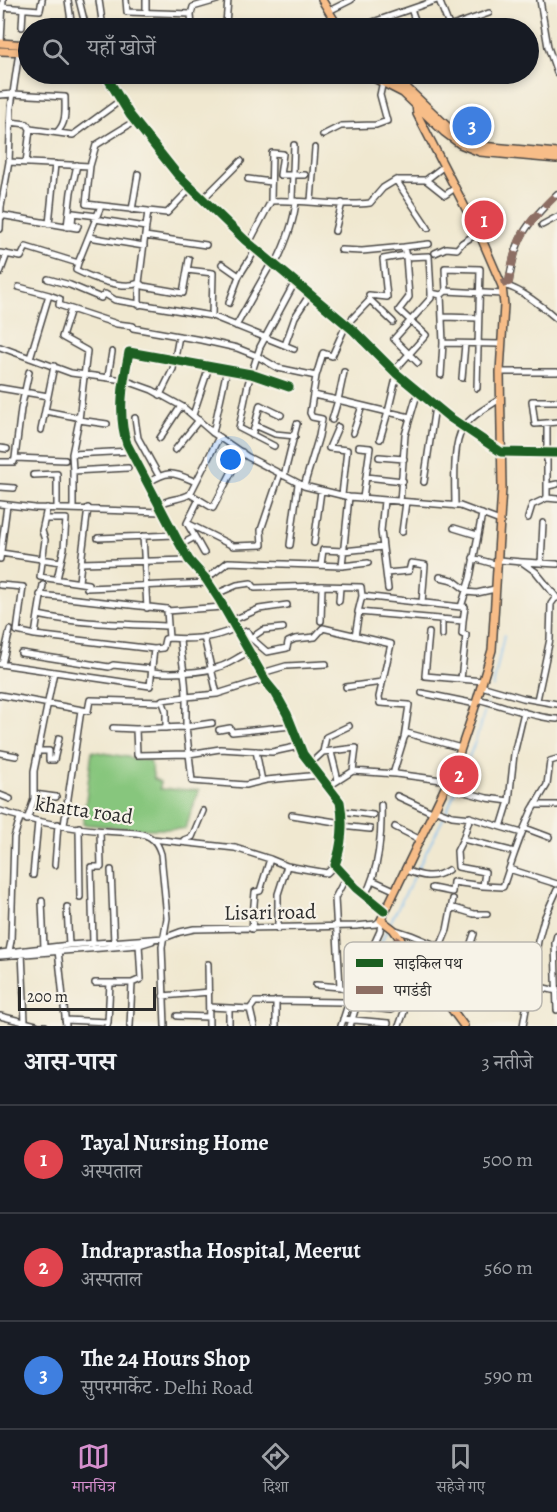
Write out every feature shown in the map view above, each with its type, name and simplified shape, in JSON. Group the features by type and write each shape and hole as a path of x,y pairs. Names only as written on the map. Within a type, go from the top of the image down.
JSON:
{"main road":[{"path":"322,0 333,18"},
{"path":"0,46 18,45"},
{"path":"0,46 18,52"},
{"path":"398,84 407,88 418,103 460,144 480,152 557,159"},
{"path":"402,942 388,925 384,911 447,784 477,701 492,650 500,521 500,372 504,305 502,288 478,233 417,114 418,103"},
{"path":"421,122 426,111"},
{"path":"426,111 463,138 482,146 557,153"},
{"path":"453,1011 464,1026"}],"street":[{"path":"0,46 2,3 23,9 40,10 42,0"},
{"path":"68,0 71,18"},
{"path":"79,0 84,18"},
{"path":"99,0 102,18"},
{"path":"126,0 127,12 191,14"},
{"path":"146,0 146,13"},
{"path":"191,18 193,7 217,0"},
{"path":"226,18 228,0"},
{"path":"329,11 351,0"},
{"path":"385,18 411,9 422,2 438,0 445,18"},
{"path":"540,0 548,47 557,73"},
{"path":"22,18 23,9"},
{"path":"411,9 414,18"},
{"path":"476,18 489,13"},
{"path":"0,229 1,207 9,162 10,122 18,59"},
{"path":"111,84 135,120 177,174 249,243 346,325 395,373 435,406 501,452 557,453"},
{"path":"323,135 341,126 376,125 387,121 380,95 381,84"},
{"path":"0,95 65,97 63,127 57,132"},
{"path":"30,129 73,135 121,100"},
{"path":"135,120 96,145 90,166 86,204 167,213 191,188"},
{"path":"10,122 27,124 30,129 26,163"},
{"path":"236,326 274,264 295,213 292,175 294,146"},
{"path":"311,201 315,148"},
{"path":"249,243 271,201 272,153 283,154 280,175 305,175"},
{"path":"203,199 241,161"},
{"path":"9,162 90,166"},
{"path":"49,224 55,164"},
{"path":"67,226 77,165"},
{"path":"271,201 294,200 355,205 370,203 383,188 396,180 426,180 444,166"},
{"path":"132,210 138,174"},
{"path":"248,179 271,182"},
{"path":"396,180 428,228"},
{"path":"426,180 445,195 455,188"},
{"path":"502,288 509,282 512,259 521,234 532,219 557,194"},
{"path":"335,231 342,203"},
{"path":"101,206 76,270 97,280 133,285 139,283 144,286 183,293 189,259"},
{"path":"139,304 139,283 148,211"},
{"path":"1,215 77,228 78,225 72,223 73,213 146,227"},
{"path":"542,225 557,217"},
{"path":"435,253 446,248 457,249 478,233"},
{"path":"145,236 207,245"},
{"path":"89,237 144,246"},
{"path":"341,250 362,251 429,244"},
{"path":"0,253 21,257 26,247 78,263"},
{"path":"380,439 388,412 395,373 426,335 399,310 409,297 404,247"},
{"path":"229,303 239,276 256,249"},
{"path":"0,273 7,254"},
{"path":"393,322 370,300 369,295 387,297 383,259 429,256 431,298 394,339 418,363"},
{"path":"222,264 239,276"},
{"path":"441,375 445,268 480,269 477,388"},
{"path":"188,270 213,273 212,316"},
{"path":"48,279 101,298 105,294 115,300 212,316 294,349"},
{"path":"274,446 239,428 258,356 295,282"},
{"path":"431,293 479,293 508,286 557,319"},
{"path":"19,287 60,299 59,305 117,324 237,348 258,356 278,368 316,376"},
{"path":"285,345 295,317 310,294"},
{"path":"30,358 49,295"},
{"path":"290,545 301,485 319,436 322,419 310,415 316,376 323,353 332,356 346,325 370,300"},
{"path":"71,309 62,337 87,351 79,420 72,454 73,508"},
{"path":"550,314 557,310"},
{"path":"443,317 478,318"},
{"path":"160,394 172,369 179,336"},
{"path":"443,343 501,344"},
{"path":"462,378 465,344"},
{"path":"0,348 71,373 123,380 160,394 181,406 213,433 242,452 301,485 349,497 454,506 500,521"},
{"path":"108,377 112,352"},
{"path":"152,838 235,848 287,866 327,873 335,865 340,848 342,811 340,802 310,764 276,694 216,594 189,560 126,442 122,420 123,380 129,352 252,374 289,387"},
{"path":"41,430 54,366"},
{"path":"193,416 209,366"},
{"path":"213,433 227,369"},
{"path":"0,462 14,462 21,409 29,372"},
{"path":"332,420 344,372"},
{"path":"500,372 557,372"},
{"path":"0,388 48,396"},
{"path":"402,532 405,435 417,391"},
{"path":"314,395 410,417"},
{"path":"454,506 456,449 464,427 483,409 500,399"},
{"path":"557,403 532,401 535,424 557,423"},
{"path":"252,435 260,405 281,415"},
{"path":"160,438 181,406"},
{"path":"353,434 362,406"},
{"path":"424,482 435,406"},
{"path":"45,411 76,417 79,420 107,424"},
{"path":"135,418 138,438 159,476"},
{"path":"175,450 199,420"},
{"path":"547,423 547,498"},
{"path":"188,523 233,546 262,545 261,530 282,475 297,424"},
{"path":"255,425 275,434 295,436"},
{"path":"338,427 329,448 347,450 342,495"},
{"path":"159,506 165,501 190,494 219,437"},
{"path":"359,447 370,448 363,498"},
{"path":"72,454 131,452"},
{"path":"190,494 213,508 242,452"},
{"path":"379,457 404,459"},
{"path":"15,458 65,460"},
{"path":"73,471 128,468"},
{"path":"148,483 159,476 173,472 196,482"},
{"path":"33,475 57,474 57,508"},
{"path":"366,477 403,481"},
{"path":"548,486 557,483"},
{"path":"0,487 14,488"},
{"path":"314,543 321,491"},
{"path":"342,566 349,497"},
{"path":"528,518 532,505 547,498 557,499"},
{"path":"188,523 199,499"},
{"path":"384,501 381,531 387,590"},
{"path":"0,504 162,512"},
{"path":"7,505 0,556 61,562"},
{"path":"48,508 42,531 45,540 40,577 88,584 87,588 207,581 228,562 342,566 368,563"},
{"path":"79,582 88,508"},
{"path":"461,607 482,514"},
{"path":"45,519 66,519 64,548 57,579"},
{"path":"188,523 204,553"},
{"path":"541,563 543,523"},
{"path":"454,528 477,535"},
{"path":"98,538 175,535"},
{"path":"143,536 147,608"},
{"path":"180,544 195,537"},
{"path":"321,565 323,550 344,551 383,547"},
{"path":"473,558 498,562 557,564"},
{"path":"81,563 189,560"},
{"path":"522,562 536,572 556,597 551,604 550,639 537,700"},
{"path":"386,573 408,571 411,563 425,565 422,603"},
{"path":"440,577 453,580 466,591 477,593 495,589"},
{"path":"216,594 237,585 251,583 255,588 361,587 362,596 355,636"},
{"path":"0,585 23,587 18,631 35,635 154,649 163,648 165,639 204,637 225,633 235,628"},
{"path":"35,635 43,585"},
{"path":"321,621 322,586"},
{"path":"339,601 340,587"},
{"path":"40,594 167,609 169,638"},
{"path":"362,596 465,607 462,634 466,635 460,679"},
{"path":"392,615 396,600"},
{"path":"231,621 259,609 286,605"},
{"path":"167,612 223,607"},
{"path":"227,613 236,611"},
{"path":"359,612 462,621"},
{"path":"38,615 58,620 165,626"},
{"path":"442,619 442,635"},
{"path":"251,638 263,630 284,628"},
{"path":"240,634 247,631 251,638 267,652 286,648 288,642 296,639 315,637 323,628 391,644 379,697 380,703 409,705 404,738 394,771 396,774"},
{"path":"10,630 1,664 150,686 154,649"},
{"path":"429,633 425,676 460,679 557,704"},
{"path":"204,637 217,694"},
{"path":"180,639 185,671 186,726 192,781 246,785 262,781 320,775"},
{"path":"21,653 174,675 185,671 219,668 249,651"},
{"path":"0,695 88,711 90,699 162,702 162,700 178,697 217,694 286,666 326,664"},
{"path":"27,820 34,794 34,771 54,672"},
{"path":"346,687 382,682"},
{"path":"423,693 501,704 545,718 557,719"},
{"path":"162,702 166,728"},
{"path":"55,865 81,710"},
{"path":"501,827 524,712"},
{"path":"113,728 166,728 212,723"},
{"path":"219,730 230,728 232,732 292,726"},
{"path":"310,764 323,752 326,736 349,726"},
{"path":"136,729 137,754 189,754 220,749 272,752 300,746"},
{"path":"404,738 407,734 461,748"},
{"path":"39,751 49,751 49,760 54,760 59,738"},
{"path":"323,752 356,748 353,771"},
{"path":"256,751 262,781"},
{"path":"330,752 338,780"},
{"path":"0,753 16,756"},
{"path":"432,888 452,892 453,882 503,887 523,831 547,785 550,761 557,759"},
{"path":"328,787 353,771 396,774 447,784 508,801"},
{"path":"34,794 56,797"},
{"path":"0,795 10,799"},
{"path":"397,796 452,816 470,818 549,837"},
{"path":"365,895 372,880 382,824 381,805"},
{"path":"535,806 557,805"},
{"path":"183,841 192,837 203,811"},
{"path":"342,811 373,815"},
{"name":"khatta road","path":"0,812 38,822 138,834 152,838 161,854 167,918 162,938 165,1026"},
{"path":"292,815 370,829"},
{"path":"9,951 14,838 20,818"},
{"path":"470,818 464,839 457,851 458,867 485,872 483,886"},
{"path":"33,874 38,822"},
{"path":"79,827 80,897"},
{"path":"395,827 421,840"},
{"path":"93,944 91,867 101,867 100,831"},
{"path":"464,839 515,852"},
{"path":"252,929 255,892 260,891 270,859"},
{"path":"335,865 384,911"},
{"path":"278,929 278,894 287,866"},
{"path":"508,869 557,884"},
{"path":"111,870 114,943"},
{"path":"405,870 433,877 448,870"},
{"path":"340,987 335,898 346,877"},
{"path":"372,880 394,890"},
{"path":"539,942 541,930 557,890"},
{"path":"442,942 447,930 453,899"},
{"path":"42,902 44,948"},
{"path":"451,906 474,914 487,914"},
{"path":"67,907 69,945"},
{"path":"375,942 380,931 388,925 428,942"},
{"name":"Lisari road","path":"0,955 9,951 22,952 139,942 194,929 388,925"},
{"path":"471,942 474,933"},
{"path":"557,935 555,943 557,1010"},
{"path":"397,942 400,939"},
{"path":"95,983 132,983 141,979 139,942"},
{"name":"Lisari road","path":"0,955 44,948 58,949 69,945 139,942"},
{"path":"58,949 65,1023 108,1024 110,983"},
{"path":"22,952 26,1022"},
{"path":"208,964 209,1026"},
{"path":"130,1026 132,983"},
{"path":"315,985 344,989"},
{"path":"163,996 208,993"},
{"path":"254,1026 250,1009 255,1002 276,1002 276,1000 344,1004"},
{"path":"276,1002 276,1026"},
{"path":"209,1007 250,1009"},
{"path":"229,1008 229,1026"},
{"path":"341,1026 346,1011"},
{"path":"523,1026 527,1011"},
{"path":"399,1026 404,1012"},
{"path":"0,1016 15,1023 26,1022 45,1026"},
{"path":"177,1016 209,1017"},
{"path":"343,1019 351,1024 388,1023"}],"green space":[{"path":"92,751 150,761 154,779 160,782 160,789 199,790 185,829 133,829 83,824"}],"waterway":[{"path":"493,687 504,635"},
{"path":"447,811 475,742 487,703"},
{"path":"416,872 445,815"},
{"path":"390,923 414,877"},
{"path":"381,942 388,928"},
{"path":"350,1017 352,1011"}],"marked path":[{"path":"502,284 509,282 515,254 530,223 557,194"},
{"path":"397,942 400,939"}],"cycle path":[{"path":"111,84 130,115 177,174 245,240 353,330 397,374 449,417 501,452 557,453"},
{"path":"289,387 251,374 129,352 122,398 122,422 127,444 178,541 189,560 206,579 219,599 267,683 276,694 287,714 303,754 340,802 342,834 335,865 356,888 384,911"}],"place":[{"name":"The 24 Hours Shop","path":"472,126"},
{"name":"Tayal Nursing Home","path":"484,220"},
{"name":"Indraprastha Hospital, Meerut","path":"459,775"}]}
